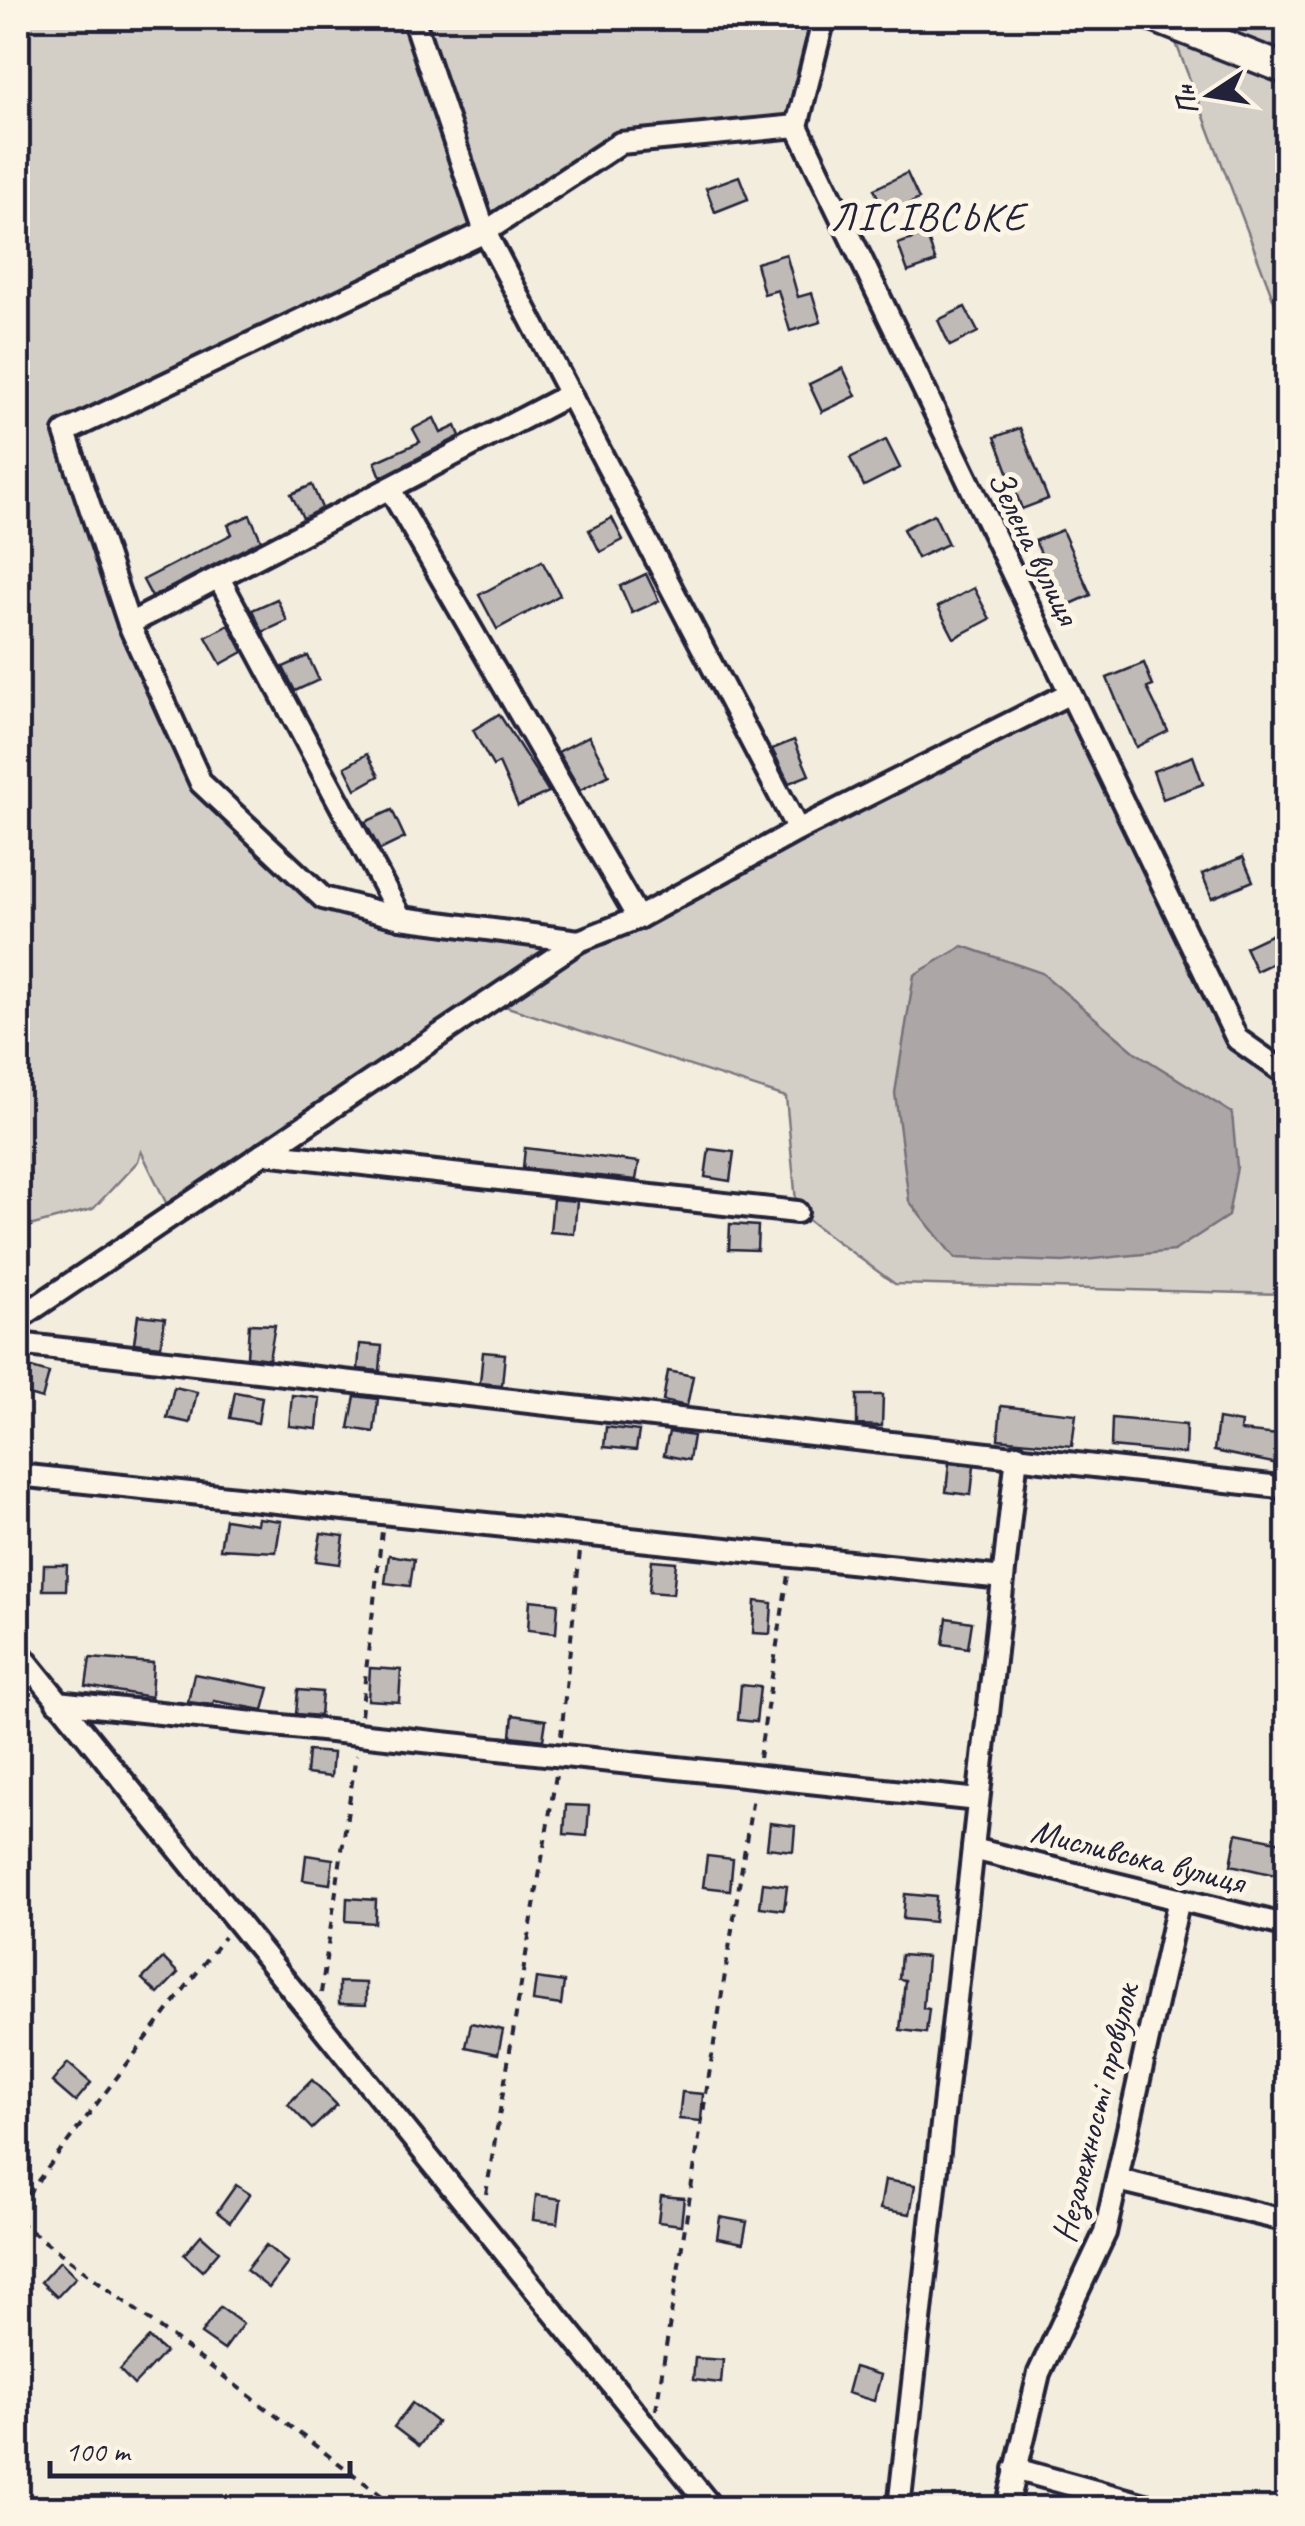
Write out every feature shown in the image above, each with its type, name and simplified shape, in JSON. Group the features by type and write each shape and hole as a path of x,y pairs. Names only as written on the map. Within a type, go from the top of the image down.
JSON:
{"street":[{"path":"413,18 485,232 798,830"},
{"path":"579,941 400,918 323,898 201,783 129,624 65,432 485,232 620,143 797,126 824,18"},
{"path":"1156,18 1288,70"},
{"name":"Зелена вулиця","path":"797,126 1237,1039 1288,1075"},
{"path":"129,624 570,394"},
{"path":"390,489 638,918"},
{"path":"218,578 400,918"},
{"path":"18,1319 579,941 638,918 798,830 1068,694"},
{"path":"264,1153 797,1212"},
{"path":"18,1344 1288,1488"},
{"path":"899,2508 1017,1455"},
{"path":"18,1475 1003,1578"},
{"path":"18,1650 712,2508"},
{"path":"57,1702 978,1800"},
{"name":"Мисливська вулиця","path":"973,1849 1288,1926"},
{"name":"Незалежності провулок","path":"1007,2508 1039,2372 1105,2233 1180,1899"},
{"path":"1118,2180 1288,2221"},
{"path":"1015,2469 1156,2508"}],"path":[{"path":"317,2022 359,1734 384,1513"},
{"path":"481,2224 559,1756 582,1534"},
{"path":"652,2434 791,1556"},
{"path":"18,2207 236,1922"},
{"path":"18,2221 398,2508"}],"shaded area":[{"path":"18,18 824,18 797,126 620,143 485,232 65,431 201,783 323,898 579,941 1068,694 1237,1039 1287,1075 1287,1294 895,1284 797,1212 786,1097 489,1001 172,1215 141,1151 138,1161 93,1209 18,1229"},
{"path":"1174,18 1287,18 1287,64"},
{"path":"1168,22 1287,70 1287,335"},
{"path":"963,946 1042,973 1135,1052 1232,1113 1237,1167 1228,1216 1174,1251 1063,1262 955,1258 909,1201 895,1093 914,975"}],"building":[{"path":"907,173 919,199 886,215 874,189"},
{"path":"739,176 748,199 715,212 706,188"},
{"path":"926,234 936,262 908,272 898,244"},
{"path":"786,254 798,297 812,293 821,322 790,331 778,290 764,294 756,263"},
{"path":"965,307 978,332 950,346 938,320"},
{"path":"843,368 856,396 822,412 809,384"},
{"path":"434,418 441,433 456,426 460,436 381,477 375,462 420,442 413,429"},
{"path":"1020,428 1048,499 1022,509 995,437"},
{"path":"886,440 900,468 864,486 850,458"},
{"path":"312,485 322,508 303,518 291,494"},
{"path":"934,514 948,544 917,558 903,529"},
{"path":"250,515 261,540 152,597 143,580 232,534 228,525"},
{"path":"612,518 623,540 600,552 589,530"},
{"path":"1062,530 1091,595 1066,606 1035,541"},
{"path":"542,561 560,595 497,629 479,595"},
{"path":"646,574 659,601 632,613 620,586"},
{"path":"974,588 990,619 954,638 938,607"},
{"path":"277,599 287,621 263,632 252,610"},
{"path":"229,625 243,652 221,664 206,637"},
{"path":"308,656 319,680 295,691 283,667"},
{"path":"1144,663 1153,686 1147,688 1168,731 1136,747 1107,678"},
{"path":"499,714 549,792 518,806 499,763 493,766 473,730"},
{"path":"589,736 609,775 580,790 558,752"},
{"path":"794,740 809,775 789,783 772,749"},
{"path":"367,754 379,776 356,789 345,767"},
{"path":"1193,756 1203,784 1163,799 1153,771"},
{"path":"392,810 405,838 380,850 365,822"},
{"path":"1243,857 1253,881 1212,898 1202,874"},
{"path":"1275,933 1286,957 1256,971 1245,947"},
{"path":"525,1148 639,1162 636,1180 523,1168"},
{"path":"709,1149 734,1152 730,1181 705,1177"},
{"path":"553,1199 577,1201 574,1234 550,1232"},
{"path":"730,1224 758,1226 757,1250 729,1249"},
{"path":"138,1315 165,1318 161,1346 134,1343"},
{"path":"249,1324 275,1325 269,1359 247,1356"},
{"path":"360,1344 382,1346 380,1371 358,1369"},
{"path":"483,1352 505,1354 502,1385 480,1383"},
{"path":"18,1364 49,1373 42,1399 18,1392"},
{"path":"668,1371 693,1376 687,1406 663,1401"},
{"path":"174,1387 197,1392 190,1423 167,1418"},
{"path":"235,1392 262,1397 258,1423 230,1418"},
{"path":"292,1395 320,1398 317,1429 289,1426"},
{"path":"857,1395 883,1395 882,1426 857,1425"},
{"path":"355,1396 378,1399 374,1432 349,1428"},
{"path":"1001,1406 1076,1414 1072,1446 998,1439"},
{"path":"1112,1418 1186,1425 1185,1454 1111,1447"},
{"path":"1218,1419 1241,1423 1240,1431 1288,1436 1288,1466 1214,1451"},
{"path":"606,1427 639,1431 636,1450 604,1447"},
{"path":"669,1432 693,1436 689,1460 664,1455"},
{"path":"949,1463 974,1466 971,1495 946,1492"},
{"path":"258,1518 281,1521 276,1552 220,1549 225,1519 257,1524"},
{"path":"321,1533 344,1536 340,1564 316,1561"},
{"path":"389,1555 414,1559 410,1586 385,1583"},
{"path":"652,1560 676,1562 673,1594 649,1592"},
{"path":"44,1565 67,1565 66,1590 43,1590"},
{"path":"530,1600 558,1603 556,1633 528,1630"},
{"path":"755,1601 772,1603 770,1634 753,1633"},
{"path":"947,1618 972,1622 968,1648 943,1644"},
{"path":"90,1658 153,1663 151,1697 86,1686"},
{"path":"370,1668 401,1670 399,1702 368,1700"},
{"path":"194,1674 269,1688 263,1710 214,1701 213,1705 188,1702"},
{"path":"741,1685 760,1687 756,1722 738,1720"},
{"path":"298,1690 322,1692 320,1716 296,1714"},
{"path":"513,1715 546,1720 543,1740 511,1736"},
{"path":"308,1751 333,1753 331,1777 306,1774"},
{"path":"566,1805 589,1806 587,1836 564,1834"},
{"path":"770,1823 795,1826 793,1851 767,1848"},
{"path":"1237,1833 1282,1842 1275,1875 1231,1865"},
{"path":"306,1855 333,1859 330,1884 303,1880"},
{"path":"707,1856 733,1859 730,1890 703,1887"},
{"path":"763,1883 787,1886 784,1910 760,1907"},
{"path":"905,1894 936,1897 934,1922 903,1919"},
{"path":"347,1898 376,1900 375,1923 346,1921"},
{"path":"901,1955 927,1957 923,2008 929,2009 926,2033 900,2030 905,1980 899,1979"},
{"path":"163,1958 178,1973 158,1994 142,1979"},
{"path":"536,1978 564,1982 561,2005 533,2001"},
{"path":"339,1982 366,1983 366,2005 339,2004"},
{"path":"471,2023 503,2030 498,2054 466,2047"},
{"path":"68,2063 91,2083 75,2102 52,2082"},
{"path":"312,2080 337,2105 312,2129 288,2104"},
{"path":"682,2092 703,2094 701,2121 679,2119"},
{"path":"885,2180 915,2185 910,2214 880,2209"},
{"path":"236,2185 250,2194 230,2222 217,2212"},
{"path":"536,2195 561,2199 558,2223 533,2220"},
{"path":"661,2196 684,2198 681,2225 658,2222"},
{"path":"720,2217 747,2222 743,2243 717,2238"},
{"path":"201,2235 219,2251 202,2271 184,2255"},
{"path":"266,2245 288,2263 269,2288 246,2270"},
{"path":"60,2261 76,2277 57,2297 41,2282"},
{"path":"220,2307 243,2324 224,2350 201,2334"},
{"path":"149,2338 165,2352 134,2385 120,2370"},
{"path":"695,2358 723,2360 721,2383 693,2380"},
{"path":"854,2367 881,2375 874,2401 847,2393"},
{"path":"412,2403 437,2422 419,2446 394,2427"}],"district":[{"name":"ЛІСІВСЬКЕ","path":"929,217"}]}
